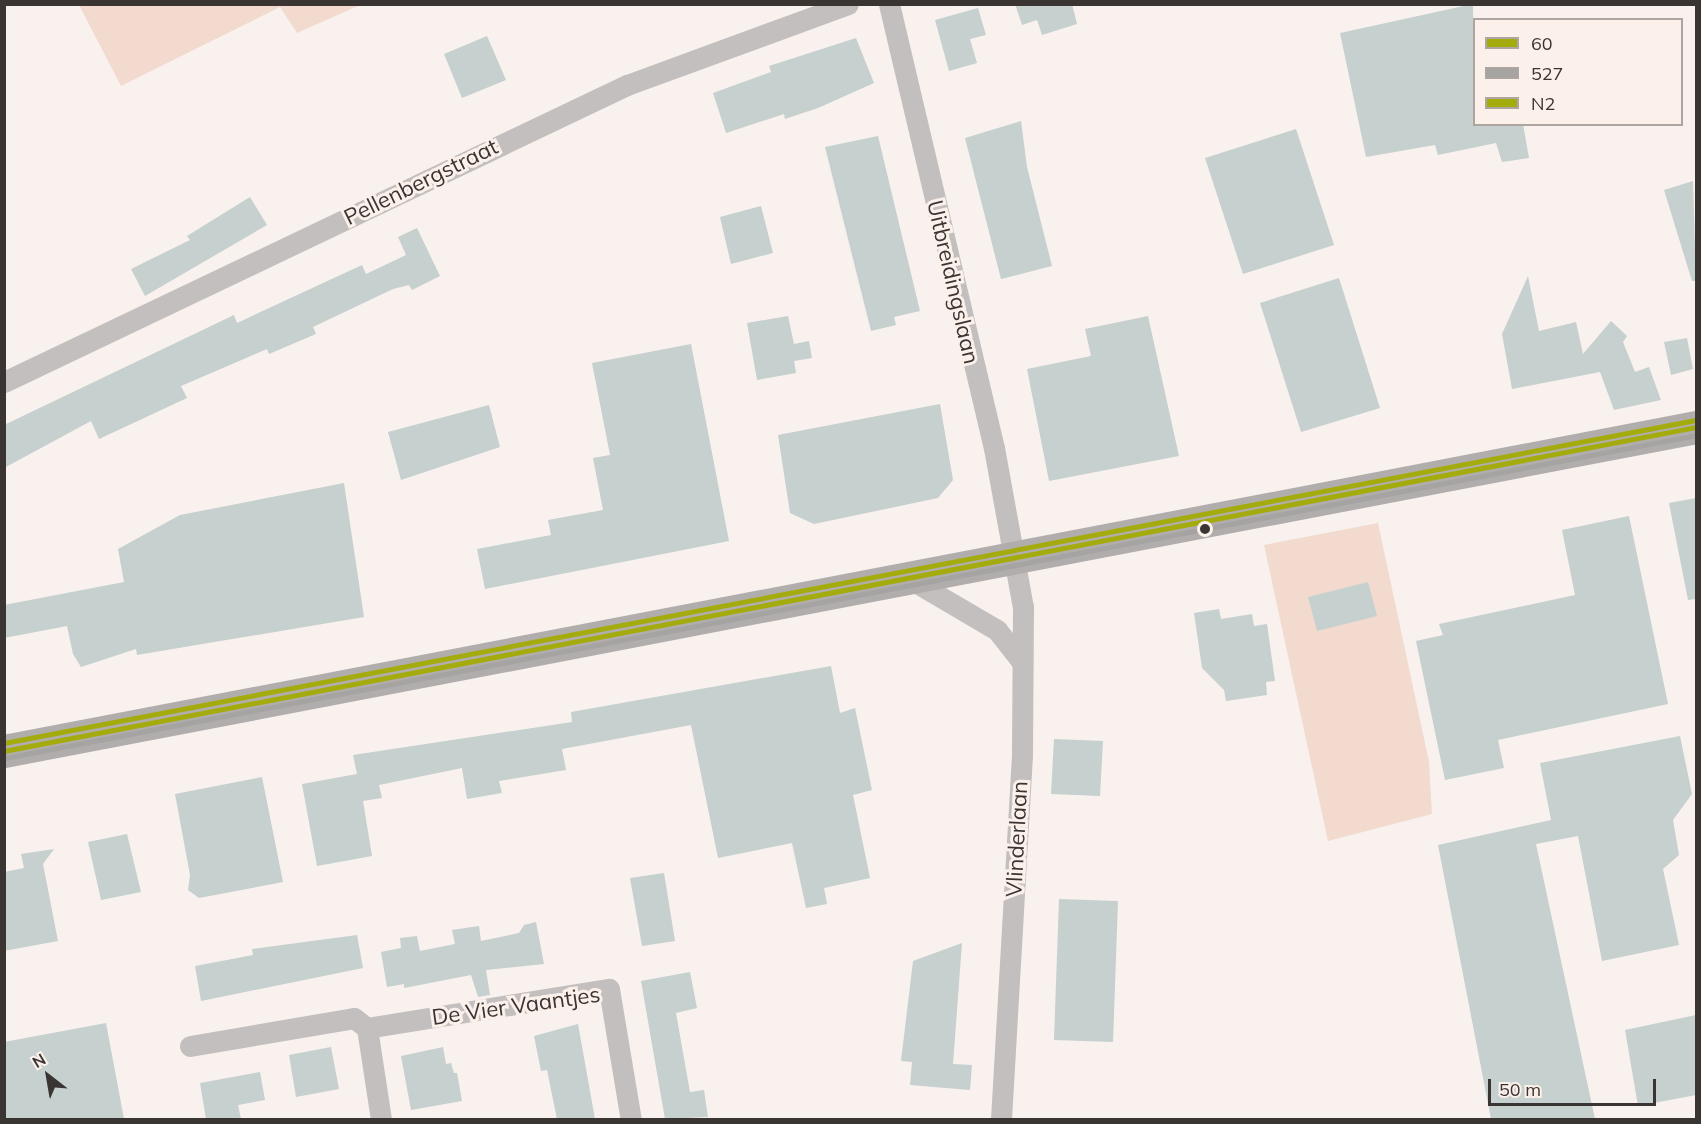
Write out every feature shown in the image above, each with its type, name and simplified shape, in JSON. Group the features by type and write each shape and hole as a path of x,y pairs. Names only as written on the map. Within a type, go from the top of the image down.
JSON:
{"main road":[{"path":"4,751 1696,427"}],"street":[{"name":"Pellenbergstraat","path":"4,382 627,85 848,4"},
{"name":"Uitbreidingslaan","path":"889,4 1016,559"},
{"name":"Vlinderlaan","path":"1001,1119 1022,755 1023,607 1016,559"},
{"path":"910,579 997,630 1022,662"},
{"name":"De Vier Vaantjes","path":"190,1046 354,1018 367,1028 609,989 631,1119"},
{"path":"367,1028 381,1119"}],"shaded area":[{"path":"79,5 360,5 297,33 280,7 121,86"},
{"path":"1378,523 1429,762 1432,814 1328,841 1264,545"}],"building":[{"path":"1015,4 1072,4 1077,24 1042,35 1037,20 1022,25"},
{"path":"1473,4 1473,126 1523,126 1529,158 1502,162 1496,143 1438,155 1435,145 1366,157 1340,33"},
{"path":"978,8 986,35 970,39 977,63 949,71 935,20"},
{"path":"487,36 506,80 462,98 444,54"},
{"path":"856,38 874,83 818,108 785,119 784,114 726,133 713,93 771,72 769,66"},
{"path":"1021,121 1027,167 1052,266 1001,279 965,138"},
{"path":"1296,129 1334,245 1243,274 1205,158"},
{"path":"878,136 920,311 894,317 896,325 871,331 825,147"},
{"path":"1693,181 1696,281 1692,281 1664,190"},
{"path":"250,197 267,225 145,296 131,269 190,240 187,236"},
{"path":"761,206 773,253 731,264 720,217"},
{"path":"417,228 440,276 412,290 409,285 393,289 313,327 316,334 269,354 267,349 181,386 187,398 99,439 91,421 4,468 4,425 234,315 237,323 362,265 366,274 406,255 398,237"},
{"path":"1528,276 1539,331 1576,322 1583,354 1611,321 1627,336 1623,342 1635,372 1649,367 1661,400 1614,410 1600,372 1512,389 1502,334"},
{"path":"1339,278 1380,408 1301,432 1260,303"},
{"path":"788,316 794,344 809,341 812,358 794,361 796,373 757,380 747,323"},
{"path":"1148,316 1179,456 1049,481 1027,369 1091,356 1085,329"},
{"path":"1687,338 1693,369 1671,375 1664,342"},
{"path":"691,344 729,541 485,589 477,549 551,535 548,520 603,510 593,458 610,455 592,363"},
{"path":"940,404 953,480 938,498 814,524 790,513 778,435"},
{"path":"489,405 500,447 401,480 388,432"},
{"path":"344,483 364,617 137,655 136,649 81,667 73,654 67,626 4,638 4,605 124,582 118,549 180,515"},
{"path":"1696,498 1696,599 1688,600 1669,503"},
{"path":"1629,516 1668,704 1498,740 1504,768 1445,780 1416,641 1443,635 1439,624 1575,595 1562,530"},
{"path":"1368,582 1377,616 1317,631 1308,597"},
{"path":"1219,609 1221,619 1252,614 1254,626 1267,624 1275,681 1266,682 1267,695 1226,701 1224,690 1202,668 1194,613"},
{"path":"831,666 840,713 855,708 872,790 853,795 870,878 824,888 827,904 806,908 792,843 718,858 691,725 562,749 566,770 499,781 502,793 467,799 462,768 379,785 382,798 363,801 372,856 317,866 302,784 357,774 353,755 572,722 571,712"},
{"path":"1680,736 1692,794 1673,820 1679,855 1663,869 1679,945 1602,961 1578,836 1536,844 1595,1119 1491,1119 1438,845 1551,820 1540,763"},
{"path":"1054,739 1103,741 1100,796 1051,794"},
{"path":"262,777 283,882 199,898 188,890 190,875 175,794"},
{"path":"127,834 141,892 101,900 88,842"},
{"path":"54,849 43,864 58,941 4,951 4,872 24,868 21,854"},
{"path":"664,873 675,941 642,946 630,878"},
{"path":"1059,899 1118,901 1113,1042 1054,1040"},
{"path":"536,922 544,964 486,970 490,995 478,997 471,975 404,988 404,984 387,987 381,952 401,948 400,938 417,936 420,951 455,944 452,930 479,926 481,941 519,933 524,925"},
{"path":"357,935 363,968 201,1001 195,966 253,955 252,949"},
{"path":"962,943 953,1064 972,1065 970,1090 910,1085 912,1062 901,1061 913,961"},
{"path":"690,972 697,1008 676,1013 690,1092 704,1090 708,1117 665,1119 641,981"},
{"path":"1696,1015 1696,1095 1638,1106 1625,1030"},
{"path":"106,1023 124,1119 4,1119 4,1042"},
{"path":"578,1024 595,1119 557,1119 547,1070 541,1071 534,1036"},
{"path":"331,1047 339,1089 296,1097 289,1055"},
{"path":"443,1047 446,1064 451,1063 454,1073 457,1073 462,1101 411,1110 401,1056"},
{"path":"260,1072 265,1100 238,1105 241,1119 206,1119 200,1083"}],"transit line":[{"name":"N2","path":"4,743 1695,420"},
{"name":"60","path":"4,751 1696,427"},
{"name":"527","path":"5,758 1696,435"}]}
